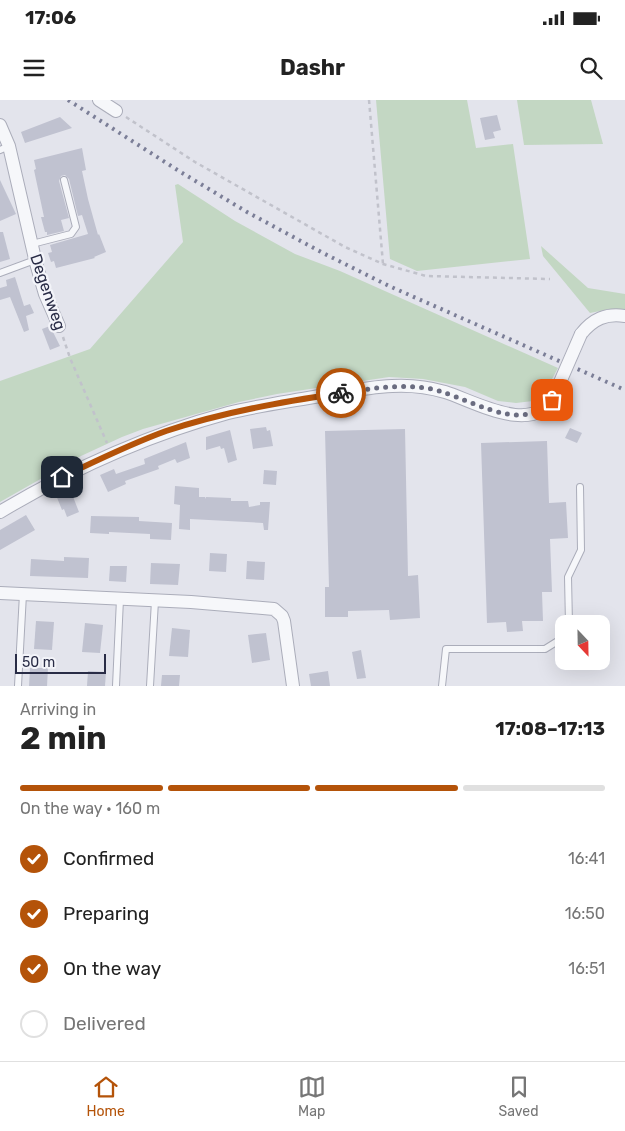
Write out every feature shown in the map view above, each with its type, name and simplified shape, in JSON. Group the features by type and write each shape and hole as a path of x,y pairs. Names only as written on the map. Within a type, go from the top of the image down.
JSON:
{"street":[{"path":"99,100 116,111"},
{"name":"Degenweg","path":"0,125 35,260 45,294 59,326"},
{"path":"0,512 45,485 112,454 166,432 230,412 382,386 427,388 455,395 494,412 523,415 541,410 554,396 581,334 596,320 609,315 625,316"},
{"path":"0,593 274,609 282,616 284,621 293,686"}],"lane":[{"path":"32,244 72,234 76,227 64,180"},
{"path":"0,273 35,260"},
{"path":"570,615 568,577 581,550 580,487"},
{"path":"18,686 23,594"},
{"path":"116,686 120,599"},
{"path":"150,686 155,601"},
{"path":"442,686 446,649 544,649 555,643"}],"path":[{"path":"369,100 383,264"},
{"path":"116,111 195,162 345,247 383,264 426,276 550,279"},
{"name":"Degenweg","path":"59,326 70,358 112,454"}],"green space":[{"path":"376,100 467,100 476,148 513,144 530,259 417,271 390,259"},
{"path":"517,100 591,100 603,144 524,145"},
{"path":"178,184 235,221 295,254 340,271 558,368 545,392 533,401 516,403 498,401 465,387 423,379 389,377 277,394 239,402 143,429 122,437 81,456 0,502 0,381 90,349 183,242 175,185"},
{"path":"541,246 588,288 625,294 625,311 610,309 590,313 543,256"}],"building":[{"path":"497,115 501,130 493,132 495,138 485,140 480,118"},
{"path":"60,117 72,128 25,143 21,132"},
{"path":"82,148 86,170 82,171 88,199 98,235 106,252 95,258 56,268 54,261 51,262 48,253 52,252 50,245 88,234 82,215 78,216 69,179 65,175 61,176 59,181 69,218 61,220 64,231 47,235 41,217 44,217 34,170 36,169 34,160"},
{"path":"0,180 16,214 0,221"},
{"path":"0,232 3,232 10,259 0,262"},
{"path":"15,277 24,306 30,304 34,313 26,316 29,330 24,332 10,297 0,300 0,288 7,286 6,280"},
{"path":"50,326 60,346 50,350 42,329"},
{"path":"266,427 267,431 270,430 273,446 253,449 250,429"},
{"path":"570,428 582,433 577,443 565,438"},
{"path":"405,429 408,576 418,575 420,618 390,620 389,610 348,611 348,617 325,617 325,587 329,587 325,431"},
{"path":"230,430 237,460 228,463 224,448 221,449 220,446 206,450 206,437"},
{"path":"547,441 549,503 566,502 568,538 550,539 552,592 542,592 543,621 522,621 523,631 507,632 506,622 487,623 481,443"},
{"path":"186,442 190,458 177,463 175,459 158,466 159,469 125,481 126,484 108,492 100,475 114,469 116,474 145,464 144,459"},
{"path":"264,470 277,471 276,485 263,484"},
{"path":"175,486 199,488 199,497 205,497 206,499 206,497 231,498 231,501 248,501 249,507 260,505 260,502 270,502 268,530 264,530 263,523 190,519 190,530 179,529 180,505 174,504"},
{"path":"70,489 79,512 67,517 56,495"},
{"path":"26,515 35,530 0,550 0,530"},
{"path":"91,516 139,517 139,521 172,523 171,540 150,539 150,534 90,533"},
{"path":"210,553 227,554 226,572 209,571"},
{"path":"64,557 89,558 88,578 30,576 31,559 64,561"},
{"path":"247,561 265,562 264,580 246,579"},
{"path":"151,563 180,564 178,585 150,584"},
{"path":"110,566 127,566 126,582 109,581"},
{"path":"36,621 54,622 52,650 34,649"},
{"path":"85,623 103,625 100,653 82,652"},
{"path":"172,628 190,630 188,657 169,656"},
{"path":"266,633 270,660 252,663 248,635"},
{"path":"361,650 366,678 357,679 352,652"},
{"path":"30,668 48,668 47,686 29,686"},
{"path":"88,671 106,672 105,686 87,686"},
{"path":"328,671 330,686 311,686 309,674"},
{"path":"162,675 180,675 179,686 161,686"}],"railway":[{"path":"68,100 247,212 323,253 389,286 625,390"}],"way so far":[{"path":"341,393 382,386 427,388 455,395 494,412 514,415 523,415 541,410 552,400"}],"route":[{"path":"62,477 166,432 230,412 341,393"}]}
